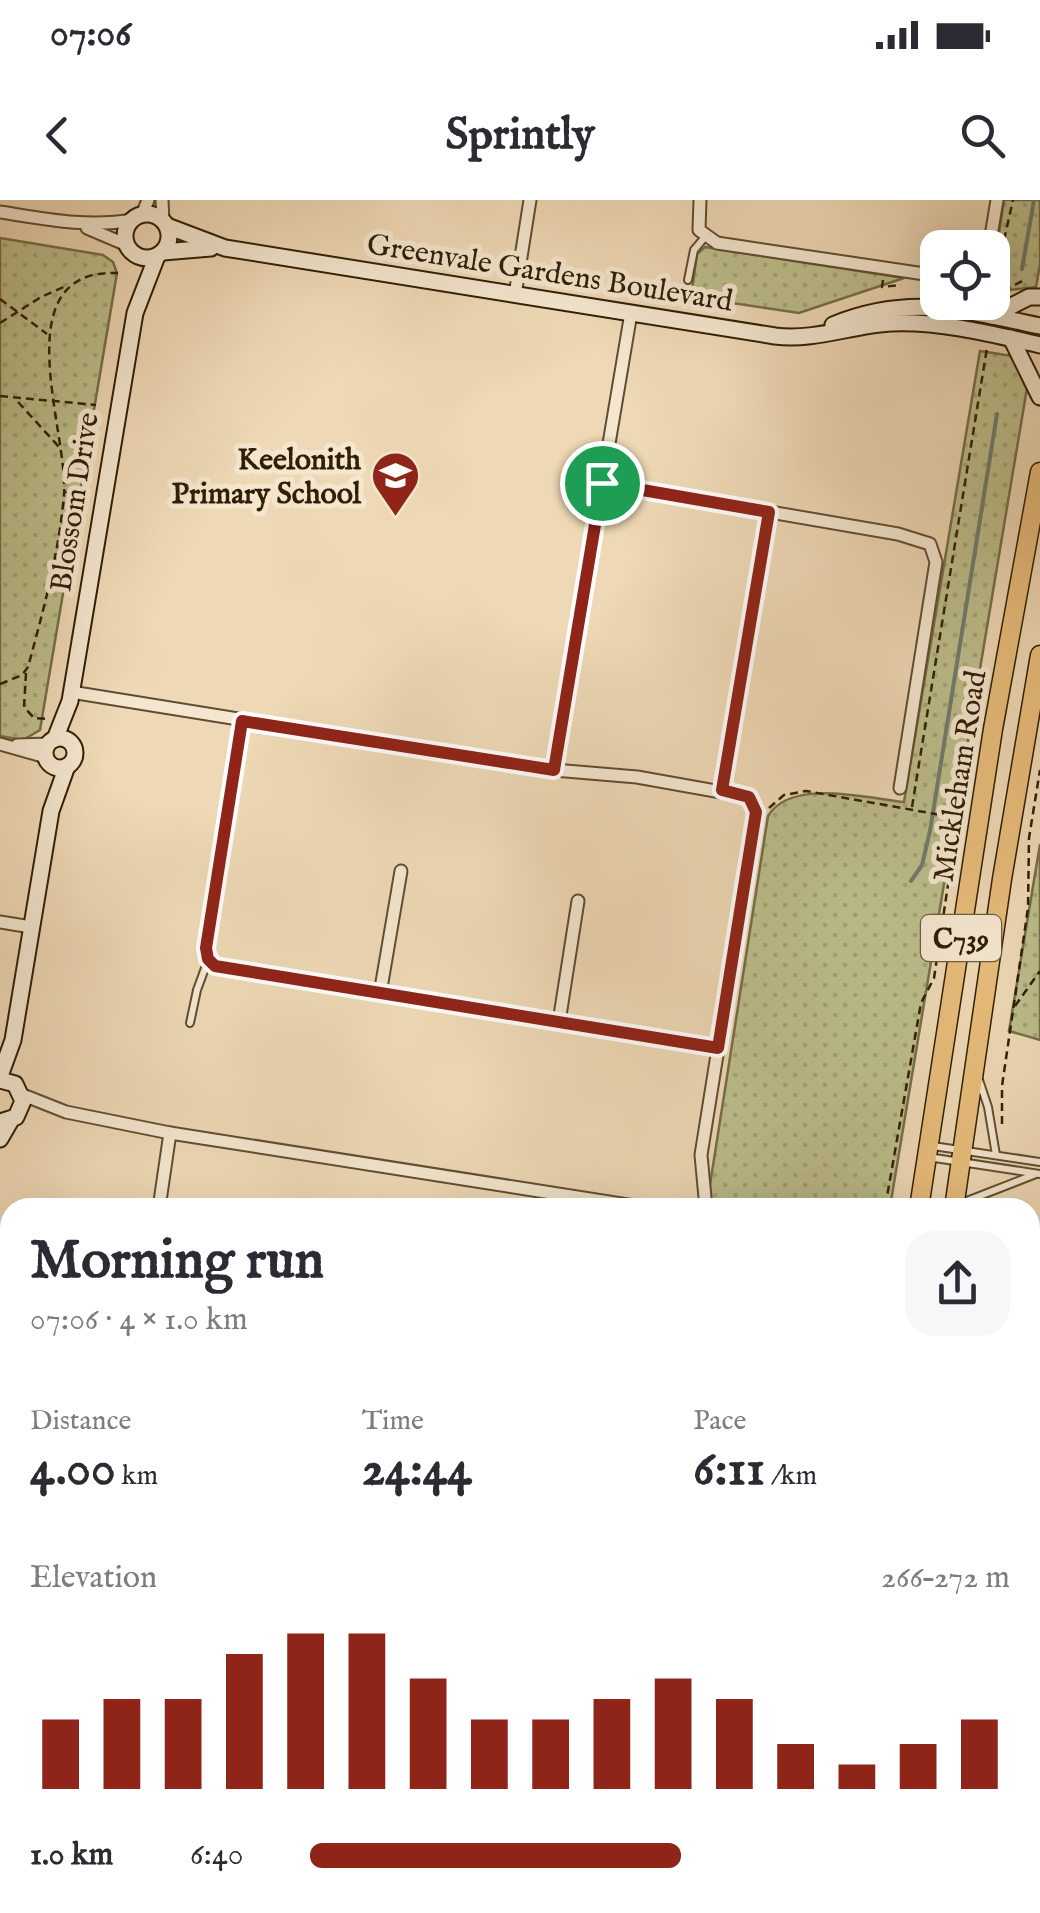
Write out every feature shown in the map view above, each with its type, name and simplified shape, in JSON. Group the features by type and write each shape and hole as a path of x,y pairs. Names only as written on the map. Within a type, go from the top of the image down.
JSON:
{"main road":[{"name":"Mickleham Road","path":"921,1198 993,730 1040,472"},
{"name":"Mickleham Road","path":"955,1198 1040,655"}],"street":[{"path":"74,224 132,250 160,254 169,240 162,200"},
{"path":"515,294 530,200"},
{"path":"700,200 698,225 705,237 717,242 920,273"},
{"path":"991,230 997,200"},
{"path":"0,212 74,224 109,224 141,212 165,223"},
{"path":"132,250 126,231 141,212"},
{"name":"Greenvale Gardens Boulevard","path":"165,223 225,248 775,336 807,338 899,323 1040,344"},
{"name":"Greenvale Gardens Boulevard","path":"160,254 225,248"},
{"name":"Blossom Drive","path":"0,1139 10,1098 12,1040 52,811 53,754 70,696 135,313 132,250"},
{"name":"Blossom Drive","path":"135,313 160,254"},
{"path":"1010,306 1028,297 1040,297"},
{"name":"Greenvale Gardens Boulevard","path":"807,338 853,317 888,307 920,306"},
{"path":"554,770 631,314"},
{"name":"Greenvale Gardens Boulevard","path":"1010,320 1040,326"},
{"path":"1011,338 1040,398"},
{"path":"602,483 910,536 933,547 936,562 900,788"},
{"path":"722,790 769,512"},
{"path":"70,696 554,770 620,774 749,797 760,817 700,1156 705,1198"},
{"name":"Blossom Drive","path":"53,754 64,738 72,743 70,696"},
{"path":"242,721 207,945 208,959 220,968 718,1048"},
{"path":"4,745 53,754"},
{"path":"380,994 401,872"},
{"path":"559,1022 578,901"},
{"path":"0,922 31,927"},
{"path":"10,1098 170,1133 583,1198"},
{"path":"160,1198 170,1133"}],"lane":[{"path":"688,280 694,250 705,237"},
{"path":"190,1023 196,990 208,959"},
{"path":"975,1069 996,1155"},
{"path":"928,1152 1039,1174"},
{"path":"928,1152 961,1157 996,1155 1040,1162"},
{"path":"977,1198 1039,1174"}],"path":[{"path":"1007,230 1013,200"},
{"path":"0,323 74,283 102,272 118,272"},
{"path":"1010,288 1024,280"},
{"path":"62,721 29,715 24,707 26,672 52,565 64,492 49,338 56,306 74,283"},
{"path":"0,299 49,338"},
{"path":"912,807 987,347"},
{"path":"0,396 96,405"},
{"path":"15,400 61,449"},
{"path":"64,492 102,498"},
{"path":"0,684 26,672"},
{"path":"991,1128 1004,1123 1002,1086 1028,908 1029,838 1040,770"},
{"path":"760,817 791,792 912,807 958,818 934,978 921,1002 887,1198"},
{"path":"1012,1018 1026,987 1040,971"}],"green space":[{"path":"1004,200 1040,200 1036,287 1010,290 1010,230 999,230"},
{"path":"0,238 103,255 113,262 117,273 40,730 23,740 0,736"},
{"path":"705,247 904,278 799,313 691,297 697,254"},
{"path":"980,351 1012,356 1029,376 892,1198 710,1198 768,816 779,804 811,794 904,802"},
{"path":"1040,844 1040,1040 1009,1031"}],"waterway":[{"path":"1022,269 1034,200"},
{"path":"911,881 922,865 930,831 997,414"}],"place":[{"name":"Keelonith Primary School","path":"396,518"}],"route":[{"path":"602,483 769,512 722,790 749,797 756,812 718,1048 215,966 208,959 206,948 242,721 554,770 602,483"}]}
